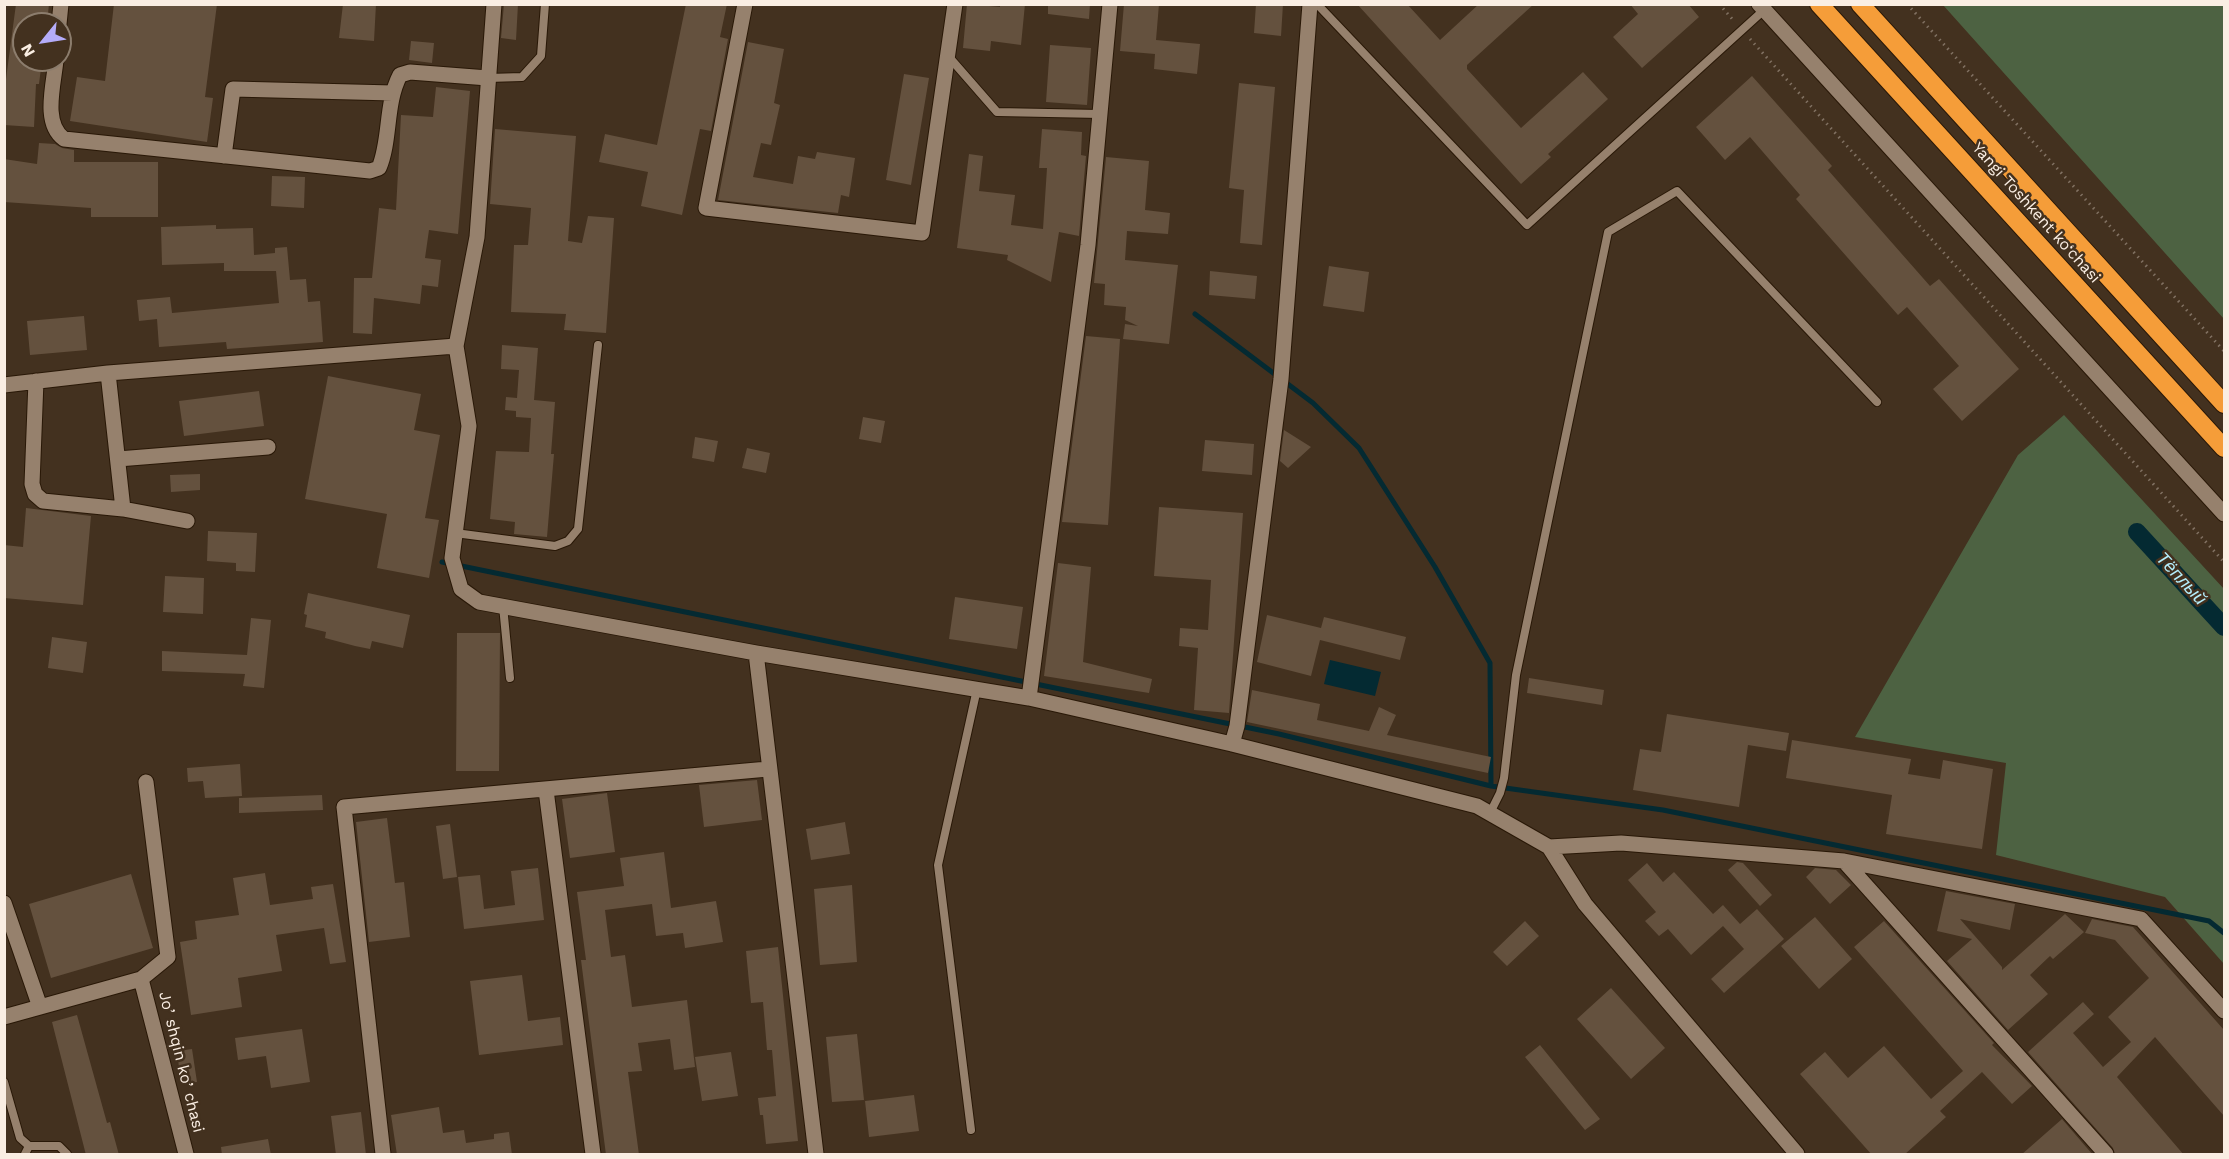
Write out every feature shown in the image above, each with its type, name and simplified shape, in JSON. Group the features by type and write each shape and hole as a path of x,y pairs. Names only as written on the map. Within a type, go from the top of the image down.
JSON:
{"highway":[{"name":"Yangi Toshkent ko‘chasi","path":"1819,4 2224,448"},
{"name":"Yangi Toshkent ko‘chasi","path":"1860,4 2224,404"}],"street":[{"path":"494,4 477,237 456,346 469,426 452,558 461,589 479,602 756,653 976,689 1030,687 1232,744 1477,806 1549,847 1585,904 1797,1155"},
{"path":"745,4 705,208 922,233 955,4"},
{"path":"1030,687 1088,245 1110,4"},
{"path":"1232,744 1237,726 1281,379 1310,4"},
{"path":"1762,7 2224,514"},
{"path":"55,72 51,119 56,133 64,140 370,171 379,168 384,156 393,93 400,75 410,72 488,78"},
{"path":"224,156 232,89 393,93"},
{"path":"4,385 108,373 456,346"},
{"path":"108,373 123,509"},
{"path":"36,381 32,484 35,494 43,501 123,509 187,521"},
{"path":"118,459 268,447"},
{"path":"756,653 768,769 816,1155"},
{"path":"383,1155 344,807 768,769"},
{"path":"4,1017 141,979 168,957 146,782"},
{"path":"546,790 593,1155"},
{"path":"1549,847 1622,843 1844,861 2141,919 2224,1011"},
{"path":"1844,861 2106,1155"},
{"path":"4,903 40,1007"},
{"name":"Joʼshqin koʼchasi","path":"141,979 186,1155"}],"lane":[{"path":"488,78 522,77 542,56 545,4"},
{"path":"1317,4 1527,225 1762,7"},
{"path":"948,55 997,112 1100,114"},
{"path":"1490,813 1500,793 1504,778 1516,675 1608,232 1677,191 1877,402"},
{"path":"455,532 555,546 568,541 578,529 598,345"},
{"path":"503,606 510,678"},
{"path":"971,1130 938,865 976,689"},
{"path":"4,1082 20,1138 29,1146 59,1146 67,1155"},
{"path":"25,1155 29,1146"}],"path":[{"path":"1719,4 1734,22"},
{"path":"1907,4 2224,351"},
{"path":"1742,31 2224,562"}],"green space":[{"path":"1943,5 2224,5 2224,319"},
{"path":"2064,415 2224,589 2224,964 2165,897 1996,855 2006,763 1855,737 2018,455"}],"water":[{"path":"1330,660 1381,672 1375,696 1324,684"}],"building":[{"path":"16,4 49,4 48,12 15,12"},
{"path":"114,4 217,4 205,97 213,98 207,142 70,121 77,77 105,81"},
{"path":"343,4 376,4 374,41 339,38"},
{"path":"504,4 518,4 516,40 501,38"},
{"path":"686,4 727,4 720,37 728,39 711,131 700,129 682,215 641,206 648,172 599,162 605,134 657,145"},
{"path":"967,4 1000,7 1000,4 1025,4 1021,45 991,41 990,51 963,48"},
{"path":"1048,4 1090,4 1089,19 1048,14"},
{"path":"1124,4 1159,4 1156,40 1200,44 1197,74 1154,69 1155,54 1120,51"},
{"path":"1256,4 1283,4 1281,36 1254,33"},
{"path":"1357,4 1407,4 1440,40 1479,4 1534,4 1467,65 1467,69 1521,128 1583,72 1608,99 1548,154 1551,157 1521,184"},
{"path":"1630,4 1688,4 1699,17 1642,68 1613,37 1638,14"},
{"path":"12,34 12,72 40,72 39,84 36,84 34,127 4,125 4,94"},
{"path":"411,41 434,43 432,63 409,60"},
{"path":"748,42 784,49 774,103 780,105 771,145 761,143 753,177 793,184 798,156 815,159 817,152 855,158 849,197 841,195 838,213 718,200"},
{"path":"1050,45 1091,48 1087,105 1046,102"},
{"path":"904,74 929,78 911,185 886,180"},
{"path":"1752,76 1832,166 1828,170 1930,286 1939,279 2019,369 1962,421 1933,389 1959,366 1907,307 1898,315 1796,199 1800,195 1750,137 1725,160 1696,127"},
{"path":"1239,83 1275,87 1262,245 1240,243 1244,190 1229,188"},
{"path":"436,87 470,91 458,234 429,230 425,258 441,260 438,287 422,285 420,304 374,298 372,334 353,333 354,278 372,278 379,208 396,210 401,115 433,117"},
{"path":"495,129 576,136 568,241 582,243 588,216 614,218 606,333 564,330 566,314 511,312 514,245 528,245 531,208 490,204"},
{"path":"1042,129 1082,132 1081,155 1086,156 1079,236 1059,232 1051,282 1007,260 1008,255 957,248 969,154 983,156 979,191 1015,195 1011,225 1043,229 1047,168 1039,168"},
{"path":"39,143 55,144 74,150 74,162 158,162 158,217 91,217 91,208 4,202 4,159 37,164"},
{"path":"1106,157 1149,161 1145,210 1170,213 1168,234 1127,231 1125,260 1178,265 1169,344 1123,339 1125,324 1138,326 1125,320 1126,307 1104,305 1105,284 1094,283"},
{"path":"272,176 305,177 304,208 271,206"},
{"path":"216,225 216,229 253,228 254,255 275,253 275,248 287,247 290,280 306,279 308,302 320,301 323,342 227,349 226,342 159,347 157,319 139,321 137,300 170,297 172,313 279,303 276,271 224,271 224,263 162,265 161,227"},
{"path":"1329,266 1369,272 1364,312 1323,306"},
{"path":"1210,271 1257,276 1255,299 1209,295"},
{"path":"84,316 87,350 30,355 27,321"},
{"path":"1086,336 1120,339 1108,525 1062,522"},
{"path":"502,345 538,348 534,400 555,402 551,454 554,454 547,537 514,534 515,522 490,519 496,451 529,452 531,418 516,417 516,411 505,410 506,397 517,398 519,370 501,369"},
{"path":"328,376 421,394 414,430 440,435 425,518 439,520 429,578 377,568 387,514 305,499"},
{"path":"259,391 264,426 184,436 179,401"},
{"path":"863,417 885,421 881,443 859,439"},
{"path":"1284,430 1311,447 1288,468 1280,461"},
{"path":"695,437 718,441 714,462 692,458"},
{"path":"1205,440 1254,444 1252,475 1202,471"},
{"path":"747,448 770,453 766,473 742,468"},
{"path":"200,474 200,490 171,492 170,475"},
{"path":"1159,507 1243,513 1229,713 1194,710 1198,648 1179,646 1180,628 1208,630 1211,580 1154,576"},
{"path":"26,508 91,516 83,605 4,598 4,545 23,547"},
{"path":"208,531 257,533 255,572 236,571 236,563 207,561"},
{"path":"1058,563 1091,567 1083,662 1152,679 1149,693 1044,676"},
{"path":"165,576 204,578 203,614 163,612"},
{"path":"308,593 410,615 403,648 372,641 370,649 355,646 325,638 326,632 305,627 307,615 304,614"},
{"path":"955,597 1023,607 1017,649 949,639"},
{"path":"1267,615 1321,628 1324,617 1406,637 1400,660 1320,640 1311,676 1257,662"},
{"path":"251,618 271,620 264,688 243,686 245,674 162,671 162,651 247,655"},
{"path":"457,633 500,633 499,771 456,771"},
{"path":"52,637 87,642 83,673 48,668"},
{"path":"1529,678 1604,690 1602,705 1527,693"},
{"path":"1252,690 1320,704 1317,720 1369,731 1379,707 1396,715 1387,735 1491,757 1488,773 1247,722"},
{"path":"1667,714 1789,733 1786,751 1748,745 1739,807 1633,790 1640,749 1661,752"},
{"path":"1792,740 1911,759 1908,774 1940,779 1943,760 1993,769 1982,849 1886,834 1892,795 1786,778"},
{"path":"240,764 242,796 205,798 203,781 188,782 187,768"},
{"path":"757,780 762,820 704,827 699,785"},
{"path":"607,793 615,852 570,858 562,799"},
{"path":"322,795 323,810 239,813 239,798"},
{"path":"387,818 395,883 404,882 410,937 369,942 356,822"},
{"path":"845,822 850,854 811,860 806,829"},
{"path":"450,824 457,877 443,879 436,826"},
{"path":"664,852 671,908 716,901 723,942 685,948 683,933 656,936 652,904 605,910 611,957 625,955 632,1007 687,1000 695,1067 674,1070 670,1039 638,1043 642,1071 628,1072 639,1155 606,1155 581,960 586,960 577,892 624,886 620,858"},
{"path":"1737,862 1743,863 1772,895 1760,906 1728,870"},
{"path":"1647,863 1663,882 1674,872 1713,914 1723,905 1740,924 1757,909 1784,939 1724,993 1711,979 1744,949 1723,926 1691,955 1668,929 1659,936 1645,921 1656,912 1628,880"},
{"path":"538,868 544,920 464,929 458,877 480,875 484,909 515,905 511,871"},
{"path":"1815,868 1836,870 1851,885 1830,904 1806,877"},
{"path":"265,873 270,905 313,899 311,887 333,884 346,962 330,964 324,928 276,935 282,971 238,978 242,1007 191,1015 180,942 197,939 195,921 239,915 233,878"},
{"path":"131,874 153,948 51,978 29,904"},
{"path":"852,885 857,962 820,965 814,889"},
{"path":"1946,891 2015,904 2010,930 1960,919 2002,967 2002,970 2065,914 2084,932 2053,959 2050,956 2030,975 2048,994 2008,1030 1947,961 1972,939 1937,931"},
{"path":"1815,917 1852,959 1819,989 1781,946"},
{"path":"2092,919 2133,927 2224,1030 2224,1116 2155,1037 2117,1077 2184,1155 2115,1155 2113,1148 2028,1052 2083,1002 2094,1014 2073,1033 2103,1067 2131,1042 2108,1017 2149,978 2115,940 2085,933"},
{"path":"1525,921 1539,936 1507,966 1493,952"},
{"path":"1884,921 1994,1043 1992,1045 2032,1086 2012,1104 1982,1072 1940,1111 1946,1117 1904,1155 1872,1155 1800,1074 1825,1052 1848,1078 1884,1046 1931,1099 1963,1071 1854,947"},
{"path":"778,947 798,1141 766,1144 763,1115 760,1115 758,1098 776,1096 772,1050 767,1050 763,1002 751,1003 746,951"},
{"path":"522,975 528,1021 560,1017 563,1045 479,1055 470,981"},
{"path":"1611,988 1665,1048 1631,1079 1577,1019"},
{"path":"77,1015 107,1123 110,1122 119,1155 86,1155 52,1022"},
{"path":"302,1029 310,1082 271,1088 266,1056 238,1060 235,1038"},
{"path":"857,1034 864,1100 832,1102 826,1037"},
{"path":"1540,1045 1600,1119 1585,1130 1525,1057"},
{"path":"192,1049 197,1082 181,1084 177,1051"},
{"path":"731,1052 738,1096 702,1101 695,1057"},
{"path":"914,1095 919,1131 869,1137 865,1101"},
{"path":"439,1107 443,1133 464,1130 466,1143 494,1139 494,1134 509,1132 512,1155 397,1155 391,1115"},
{"path":"361,1112 366,1155 336,1155 331,1116"},
{"path":"2062,1119 2093,1155 2021,1155"},
{"path":"268,1139 271,1155 222,1155 221,1147"}],"waterway":[{"path":"1195,314 1313,403 1359,448 1435,567 1490,663 1491,786"},
{"name":"Тёплый","path":"2137,532 2224,627"},
{"path":"442,562 1279,734 1491,786 1663,810 2209,921 2224,933"}]}
